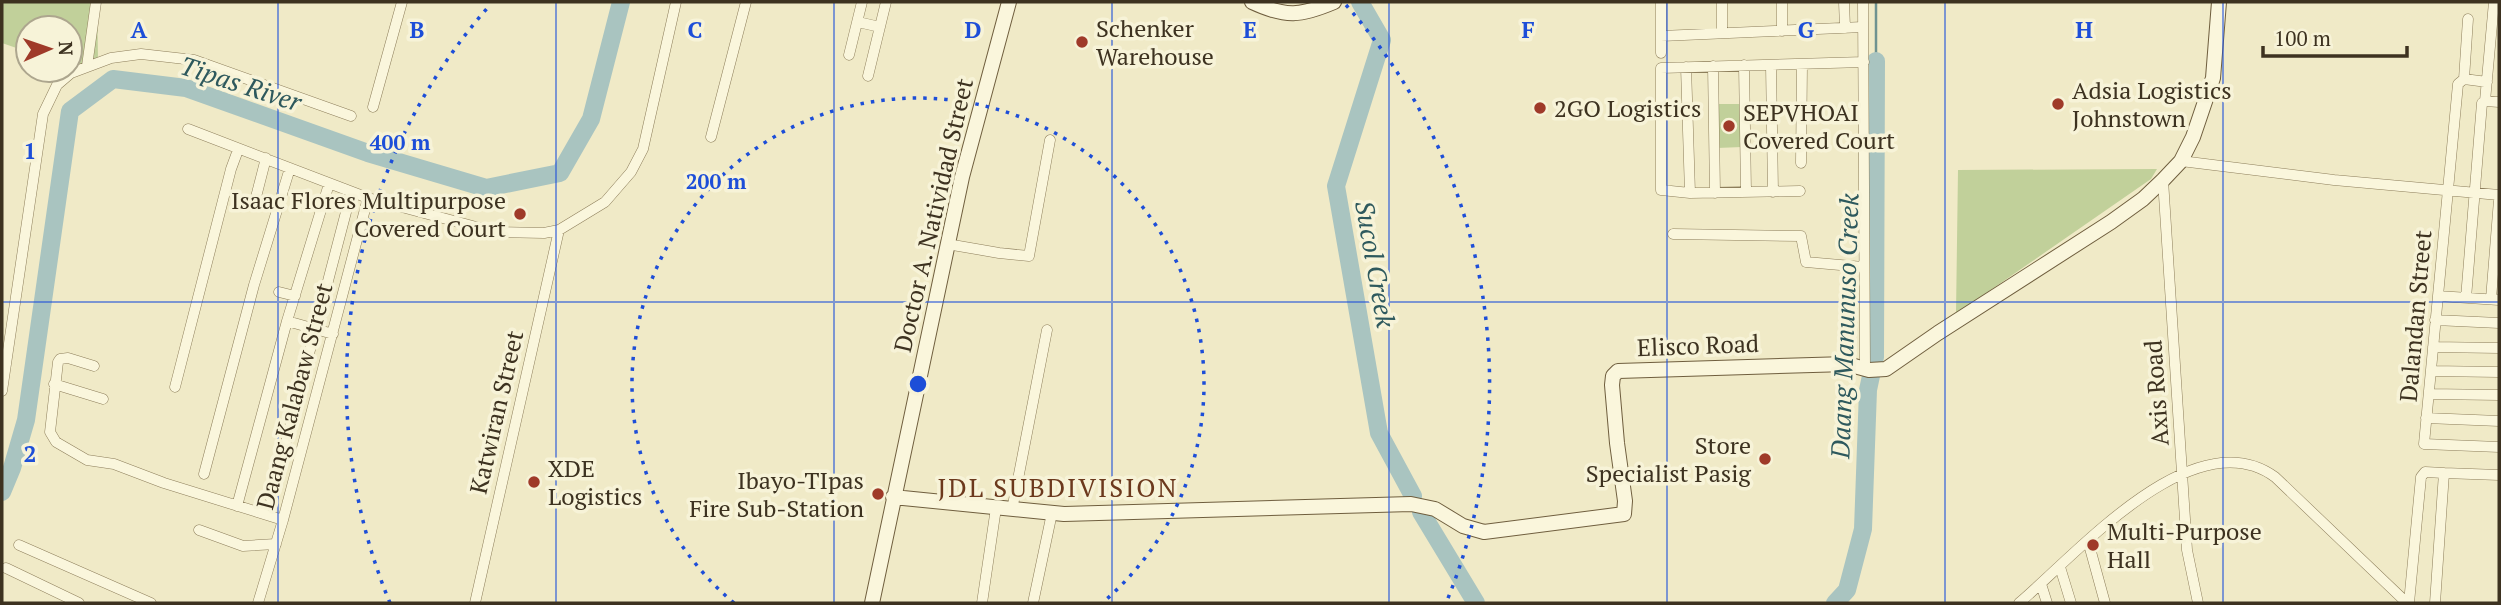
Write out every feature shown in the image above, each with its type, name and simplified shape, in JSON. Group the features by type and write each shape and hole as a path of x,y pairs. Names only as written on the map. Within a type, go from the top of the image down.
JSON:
{"main road":[{"name":"Doctor A. Natividad Street","path":"872,603 961,177 1009,2"},
{"path":"1252,2 1276,11 1300,14 1334,2"},
{"path":"1870,370 1886,369 2111,222 2143,199 2163,180 2181,161 2193,137 2213,78 2219,2"},
{"name":"Elisco Road","path":"893,497 1012,510 1113,514 1411,504 1435,509 1463,526 1484,532 1613,517 1624,514 1625,509 1613,411 1612,379 1618,371 1847,364 1870,370"}],"street":[{"path":"87,66 96,2"},
{"path":"373,107 402,2"},
{"path":"188,129 368,198 495,232 544,233 559,230 605,201 631,172 643,149 676,2"},
{"path":"711,137 746,2"},
{"path":"849,55 862,2"},
{"path":"868,76 886,2"},
{"path":"1661,2 1661,53"},
{"path":"1721,2 1722,33"},
{"path":"1782,2 1782,31"},
{"path":"1844,2 1845,28"},
{"path":"1863,2 1863,267 1870,370"},
{"path":"2466,298 2472,212 2476,194 2478,139 2482,103 2485,101 2494,53 2496,4"},
{"name":"Dalandan Street","path":"2468,19 2464,79 2458,84 2424,444 2499,447"},
{"path":"858,22 880,27"},
{"path":"1661,36 1863,27"},
{"path":"2,391 43,114 57,85 71,73 127,55 179,57 351,116"},
{"path":"1800,191 1690,193 1664,191 1660,188 1661,68 1864,62"},
{"path":"1801,163 1802,64"},
{"path":"1744,65 1745,192"},
{"path":"1771,65 1773,192"},
{"path":"1713,66 1715,193"},
{"path":"1686,67 1690,193"},
{"path":"2464,79 2499,81"},
{"path":"2485,101 2499,102"},
{"path":"947,244 1028,256 1050,140"},
{"path":"175,387 238,150"},
{"path":"256,197 266,158"},
{"path":"2181,161 2499,198 2495,299 2438,296"},
{"path":"204,474 254,285 290,168"},
{"name":"Axis Road","path":"2163,180 2187,550 2198,603"},
{"path":"237,506 287,321 328,184"},
{"path":"271,499 351,193"},
{"name":"Daang Kalabaw Street","path":"258,603 283,520 368,198"},
{"name":"Katwiran Street","path":"475,603 559,230"},
{"path":"1673,234 1801,236 1806,262 1863,267"},
{"path":"279,292 295,296"},
{"path":"2435,320 2499,323"},
{"path":"287,321 332,334"},
{"path":"1012,510 1047,330"},
{"path":"2433,347 2499,348"},
{"path":"94,366 68,358 60,359 54,384 50,432 56,442 87,460 114,464 164,483 283,520"},
{"path":"2431,371 2499,372"},
{"path":"54,384 103,399"},
{"path":"2428,394 2499,395"},
{"path":"2427,418 2499,421"},
{"path":"2019,603 2093,534 2150,492 2181,472 2225,461 2250,464 2275,477 2408,603"},
{"path":"2408,603 2421,477 2425,472 2499,475"},
{"path":"2435,603 2444,473"},
{"path":"982,603 996,508"},
{"path":"1034,603 1052,513"},
{"path":"199,530 243,546 276,544"},
{"path":"2088,541 2105,603"},
{"path":"19,545 151,603"},
{"path":"2060,567 2071,603"},
{"path":"6,568 79,603"},
{"path":"2041,584 2047,603"}],"green space":[{"path":"2,2 97,2 98,58 84,64 84,14 14,14 14,47 2,43"},
{"name":"SEPVHOAI Covered Court","path":"1717,104 1741,104 1742,147 1717,148"},
{"path":"2157,169 2151,179 1956,314 1958,170"}],"waterway":[{"name":"Tipas River","path":"2,492 26,420 70,111 113,79 186,88 368,153 486,188 560,173 591,119 621,2"},
{"name":"Sucol Creek","path":"1360,2 1382,40 1336,186 1379,433 1413,496"},
{"name":"Daang Manunuso Creek","path":"1876,2 1876,61"},
{"name":"Daang Manunuso Creek","path":"1835,603 1847,590 1863,529 1868,390 1875,357 1876,61"},
{"name":"Sucol Creek","path":"1421,512 1476,603"}],"place":[{"name":"Schenker Warehouse","path":"1082,42"},
{"name":"Adsia Logistics Johnstown","path":"2058,104"},
{"name":"2GO Logistics","path":"1540,108"},
{"name":"SEPVHOAI Covered Court","path":"1729,126"},
{"name":"Isaac Flores Multipurpose Covered Court","path":"520,214"},
{"name":"Store Specialist Pasig","path":"1765,459"},
{"name":"XDE Logistics","path":"534,482"},
{"name":"Ibayo-TIpas Fire Sub-Station","path":"878,494"},
{"name":"Multi-Purpose Hall","path":"2093,545"}],"district":[{"name":"JDL SUBDIVISION","path":"1058,487"}]}
